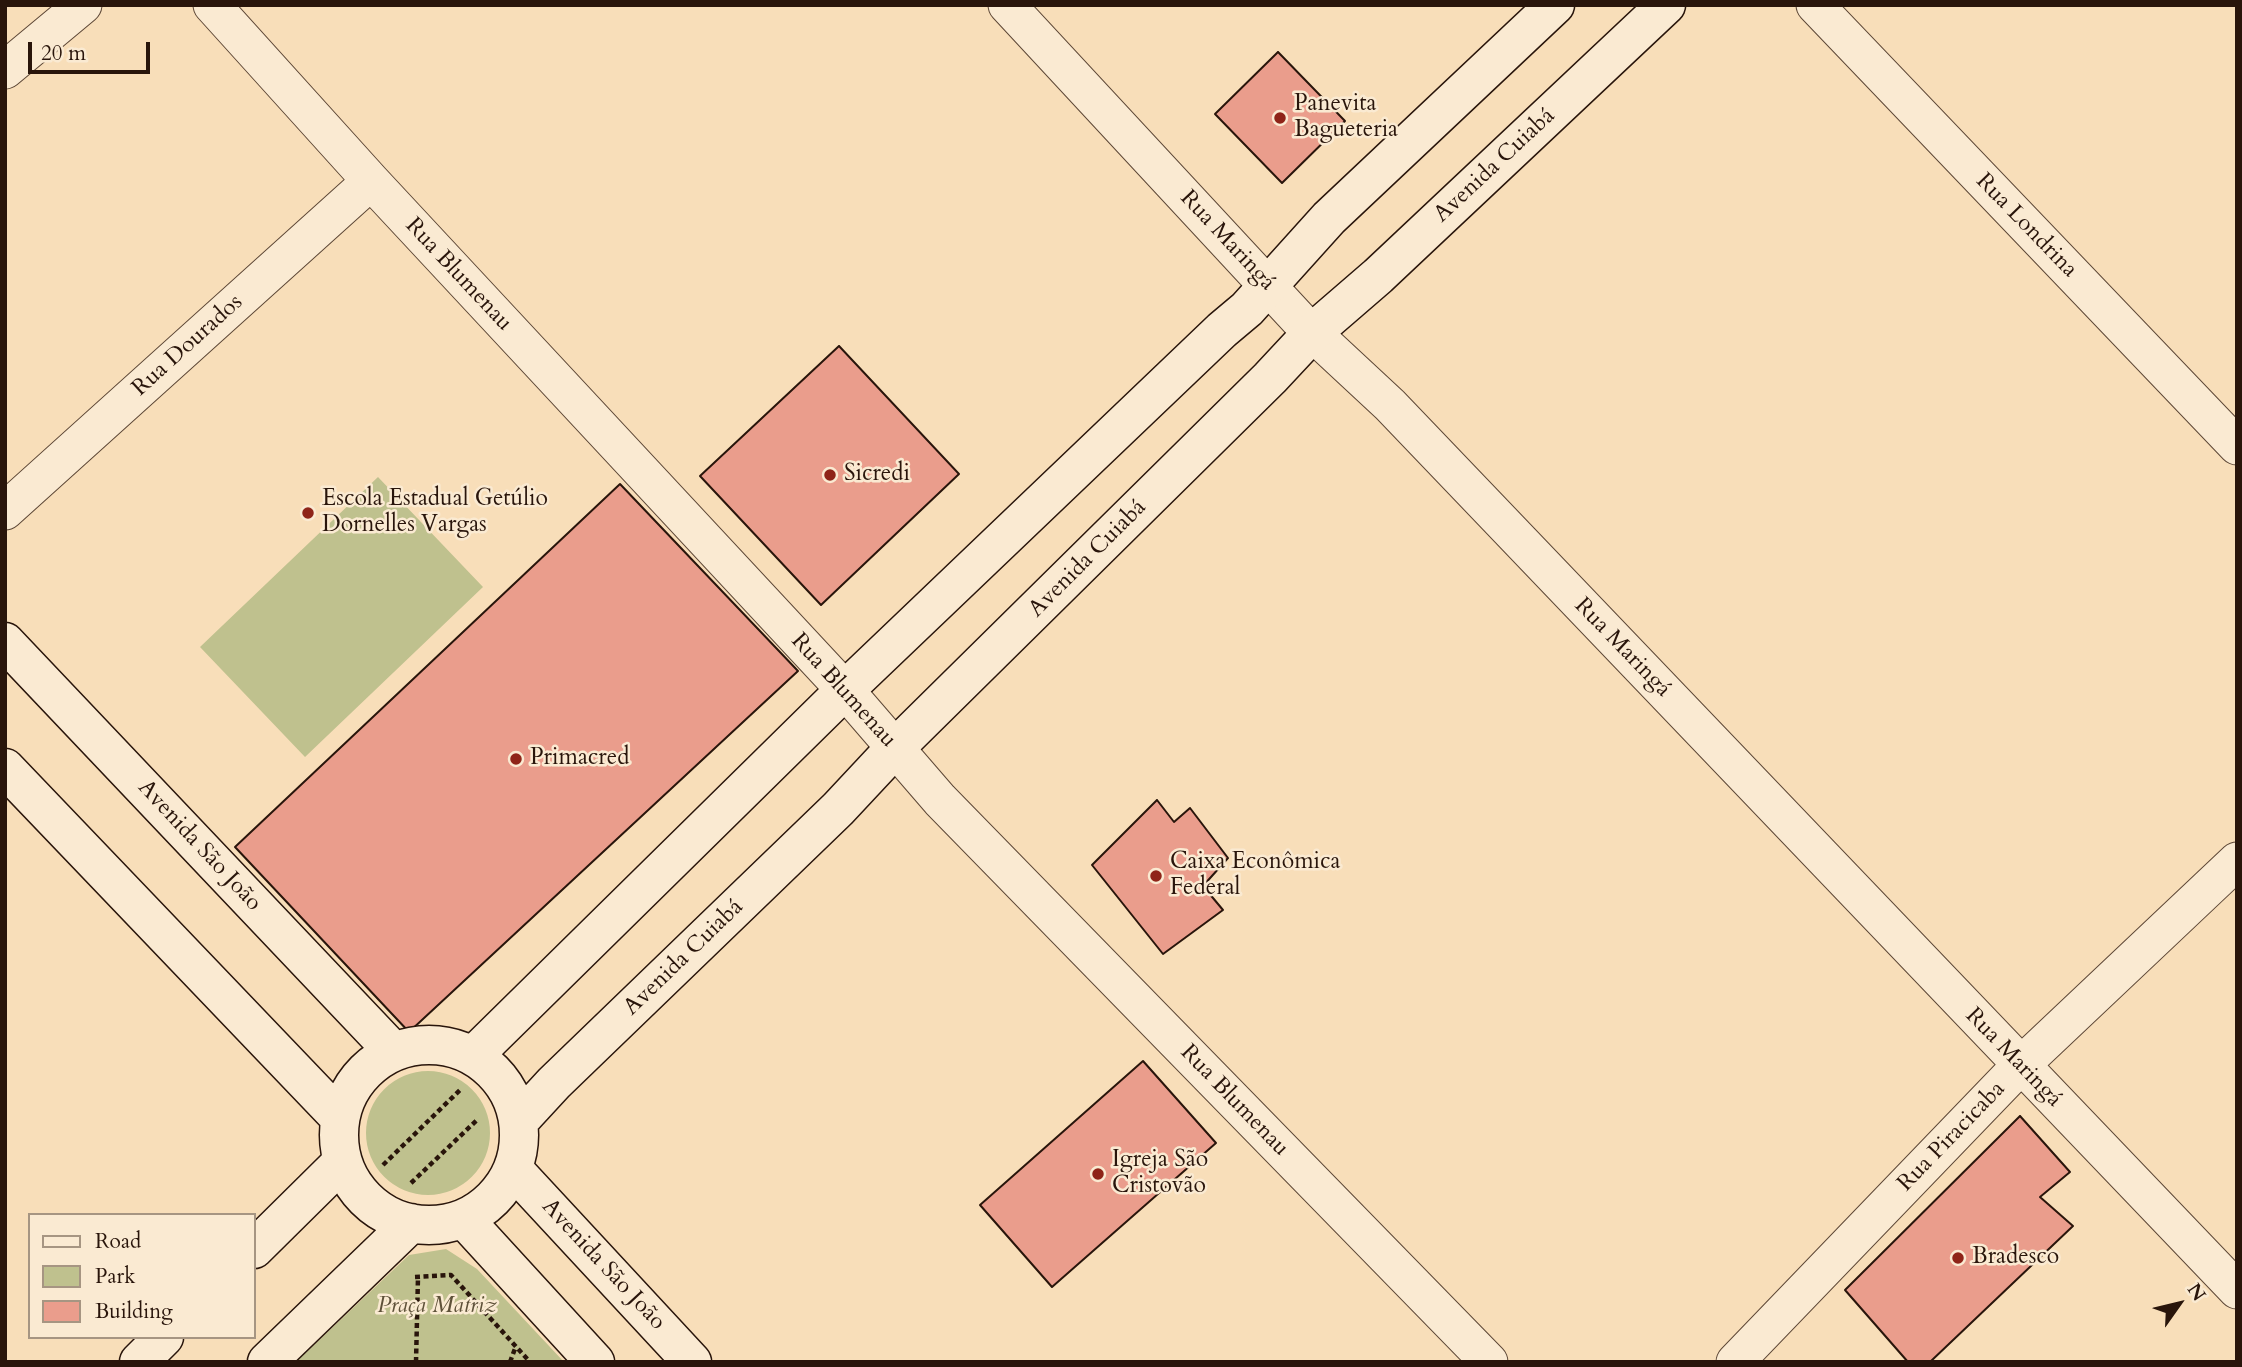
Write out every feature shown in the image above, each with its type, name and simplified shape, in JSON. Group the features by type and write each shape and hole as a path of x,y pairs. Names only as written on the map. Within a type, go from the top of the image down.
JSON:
{"street":[{"path":"5,70 83,5"},
{"name":"Rua Blumenau","path":"212,5 371,181 845,690 940,800 1489,1362"},
{"name":"Rua Maringá","path":"1007,5 1312,333 1390,405 2237,1290"},
{"path":"474,1055 845,690 1247,309 1329,218 1555,5"},
{"name":"Avenida Cuiabá","path":"518,1122 554,1083 838,809 895,748 1270,378 1312,333 1378,276 1666,5"},
{"name":"Rua Londrina","path":"1815,5 2237,446"},
{"name":"Rua Dourados","path":"5,511 371,181"},
{"name":"Avenida São João","path":"5,642 393,1051"},
{"path":"5,768 340,1118"},
{"name":"Rua Piracicaba","path":"1734,1362 2020,1066 2237,861"},
{"path":"435,1045 474,1055 498,1078 507,1091 518,1122 518,1146 513,1169 501,1190 484,1206 464,1219 438,1225 411,1223 388,1216 369,1203 353,1184 342,1162 338,1140 340,1118 358,1078 374,1062 393,1051 414,1046 435,1045"},
{"path":"256,1247 342,1162"},
{"name":"Avenida São João","path":"513,1169 692,1362"},
{"path":"464,1219 595,1362"},
{"path":"267,1362 411,1223"},
{"path":"139,1362 162,1339"}],"path":[{"path":"408,1277 452,1275 530,1362"},
{"path":"416,1362 418,1277"},
{"path":"510,1362 516,1346"}],"green space":[{"path":"378,477 483,587 305,757 200,647"},
{"path":"428,1071 452,1076 472,1089 485,1109 490,1133 485,1157 472,1177 452,1190 428,1195 404,1190 384,1177 371,1157 366,1133 371,1109 384,1089 404,1076"},
{"name":"Praça Matriz","path":"446,1249 477,1269 564,1362 296,1362 409,1255"}],"building":[{"name":"Panevita Bagueteria","path":"1278,52 1345,121 1282,183 1215,114"},
{"name":"Sicredi","path":"839,346 959,474 821,605 700,476"},
{"name":"Primacred","path":"620,484 798,671 409,1032 235,847"},
{"name":"Caixa Econômica Federal","path":"1157,800 1174,822 1190,808 1228,858 1203,886 1223,910 1163,954 1092,865"},
{"name":"Igreja São Cristovão","path":"1143,1061 1216,1143 1052,1287 980,1205"},
{"name":"Bradesco","path":"2020,1116 2070,1172 2040,1197 2073,1226 1930,1362 1908,1362 1845,1290"}],"place":[{"name":"Panevita Bagueteria","path":"1280,118"},
{"name":"Sicredi","path":"830,475"},
{"name":"Escola Estadual Getúlio Dornelles Vargas","path":"308,513"},
{"name":"Primacred","path":"516,759"},
{"name":"Caixa Econômica Federal","path":"1156,876"},
{"name":"Igreja São Cristovão","path":"1098,1174"},
{"name":"Bradesco","path":"1958,1258"}]}
